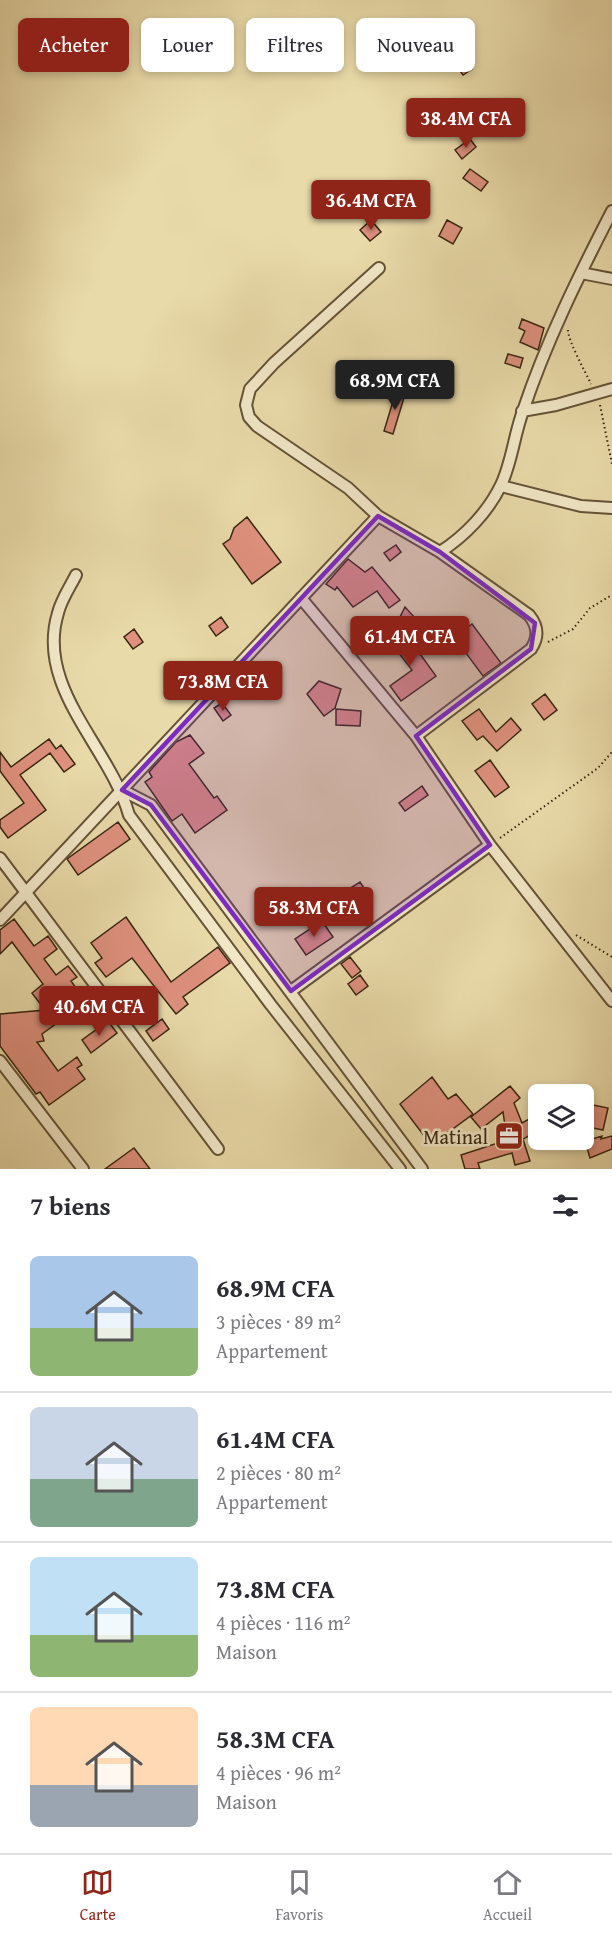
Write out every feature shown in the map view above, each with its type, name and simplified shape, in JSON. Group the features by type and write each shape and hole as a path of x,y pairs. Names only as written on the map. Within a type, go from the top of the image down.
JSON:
{"street":[{"path":"440,552 466,532 501,486 522,411 581,273 612,211"},
{"path":"379,268 274,363 250,389 246,405 249,417 257,426 315,463 378,516 440,552 529,615 535,623 537,632 531,649 416,736"},
{"path":"581,273 612,279"},
{"path":"522,411 556,405 612,389"},
{"path":"501,486 581,506 612,508"},
{"path":"0,920 378,516"},
{"path":"76,575 58,613 52,657 63,688 122,790 129,815 271,1005 400,1169"},
{"path":"301,598 416,736 490,844 612,1001"},
{"path":"122,790 151,805 422,1169"},
{"path":"291,991 490,844"},
{"path":"0,858 218,1149"},
{"path":"0,1060 82,1169"}],"path":[{"path":"531,649 573,629 590,608 612,595"},
{"path":"490,844 598,768 612,752"}],"highlighted area":[{"path":"378,516 440,552 535,623 531,649 416,736 490,845 291,991 151,805 122,790"}],"building":[{"path":"470,139 476,147 462,159 455,150"},
{"path":"470,169 488,182 481,191 463,178"},
{"path":"371,220 381,232 370,241 360,230"},
{"path":"447,220 462,228 453,244 439,236"},
{"path":"522,319 544,328 538,350 520,342 525,331 519,328"},
{"path":"508,354 523,358 520,368 505,363"},
{"path":"397,388 406,391 393,434 384,431"},
{"path":"247,517 281,562 252,584 223,544 230,539 234,528"},
{"path":"396,545 401,552 390,561 384,553"},
{"path":"348,559 365,572 372,567 400,600 389,608 377,591 353,607 337,587 335,590 326,584"},
{"path":"405,607 415,618 409,629 397,623"},
{"path":"221,617 228,627 216,636 209,626"},
{"path":"472,624 501,663 483,676 454,637"},
{"path":"134,629 143,642 133,649 124,637"},
{"path":"402,629 436,676 401,701 390,686 412,670 388,639"},
{"path":"319,681 341,689 335,708 324,716 307,694"},
{"path":"545,694 557,710 544,720 532,704"},
{"path":"222,703 231,715 223,721 214,708"},
{"path":"336,709 361,711 360,726 336,725"},
{"path":"479,709 496,732 511,718 521,730 497,751 483,736 477,740 462,721"},
{"path":"190,735 204,753 189,764 214,798 217,796 227,810 195,833 182,814 172,821 145,782 152,777 149,772 176,742"},
{"path":"49,739 56,749 61,745 75,764 64,772 50,753 20,775 46,810 8,838 0,827 0,820 24,803 0,771 0,752 11,767"},
{"path":"490,760 509,787 495,797 475,771"},
{"path":"422,786 428,795 405,811 399,803"},
{"path":"118,822 130,839 78,875 67,859"},
{"path":"360,882 371,899 353,912 341,894"},
{"path":"126,917 171,982 218,947 230,963 183,997 188,1004 176,1014 132,958 106,977 95,963 102,958 91,943"},
{"path":"14,919 34,946 48,936 57,949 44,959 56,975 68,966 77,977 71,981 86,1002 42,1034 44,1041 37,1042 58,1071 77,1057 82,1065 77,1068 85,1079 49,1105 40,1092 36,1094 0,1046 0,1014 45,1010 32,993 43,984 12,942 0,954 0,930"},
{"path":"322,921 333,937 306,955 295,939"},
{"path":"350,957 361,971 352,978 341,964"},
{"path":"360,975 368,986 356,995 348,984"},
{"path":"162,1019 169,1029 153,1041 146,1031"},
{"path":"108,1021 117,1033 91,1053 82,1040"},
{"path":"432,1077 448,1099 456,1094 473,1114 431,1145 400,1104"},
{"path":"510,1086 520,1098 514,1103 522,1123 528,1120 528,1136 523,1139 530,1161 515,1165 512,1153 478,1163 480,1169 465,1169 461,1155 507,1140 503,1112 481,1129 471,1117"},
{"path":"594,1105 608,1108 603,1130 594,1128"},
{"path":"612,1136 612,1149 590,1158 588,1150 594,1150 594,1138"},
{"path":"134,1148 150,1169 105,1169 127,1153"}],"place":[{"name":"Matinal","path":"509,1136"}]}
